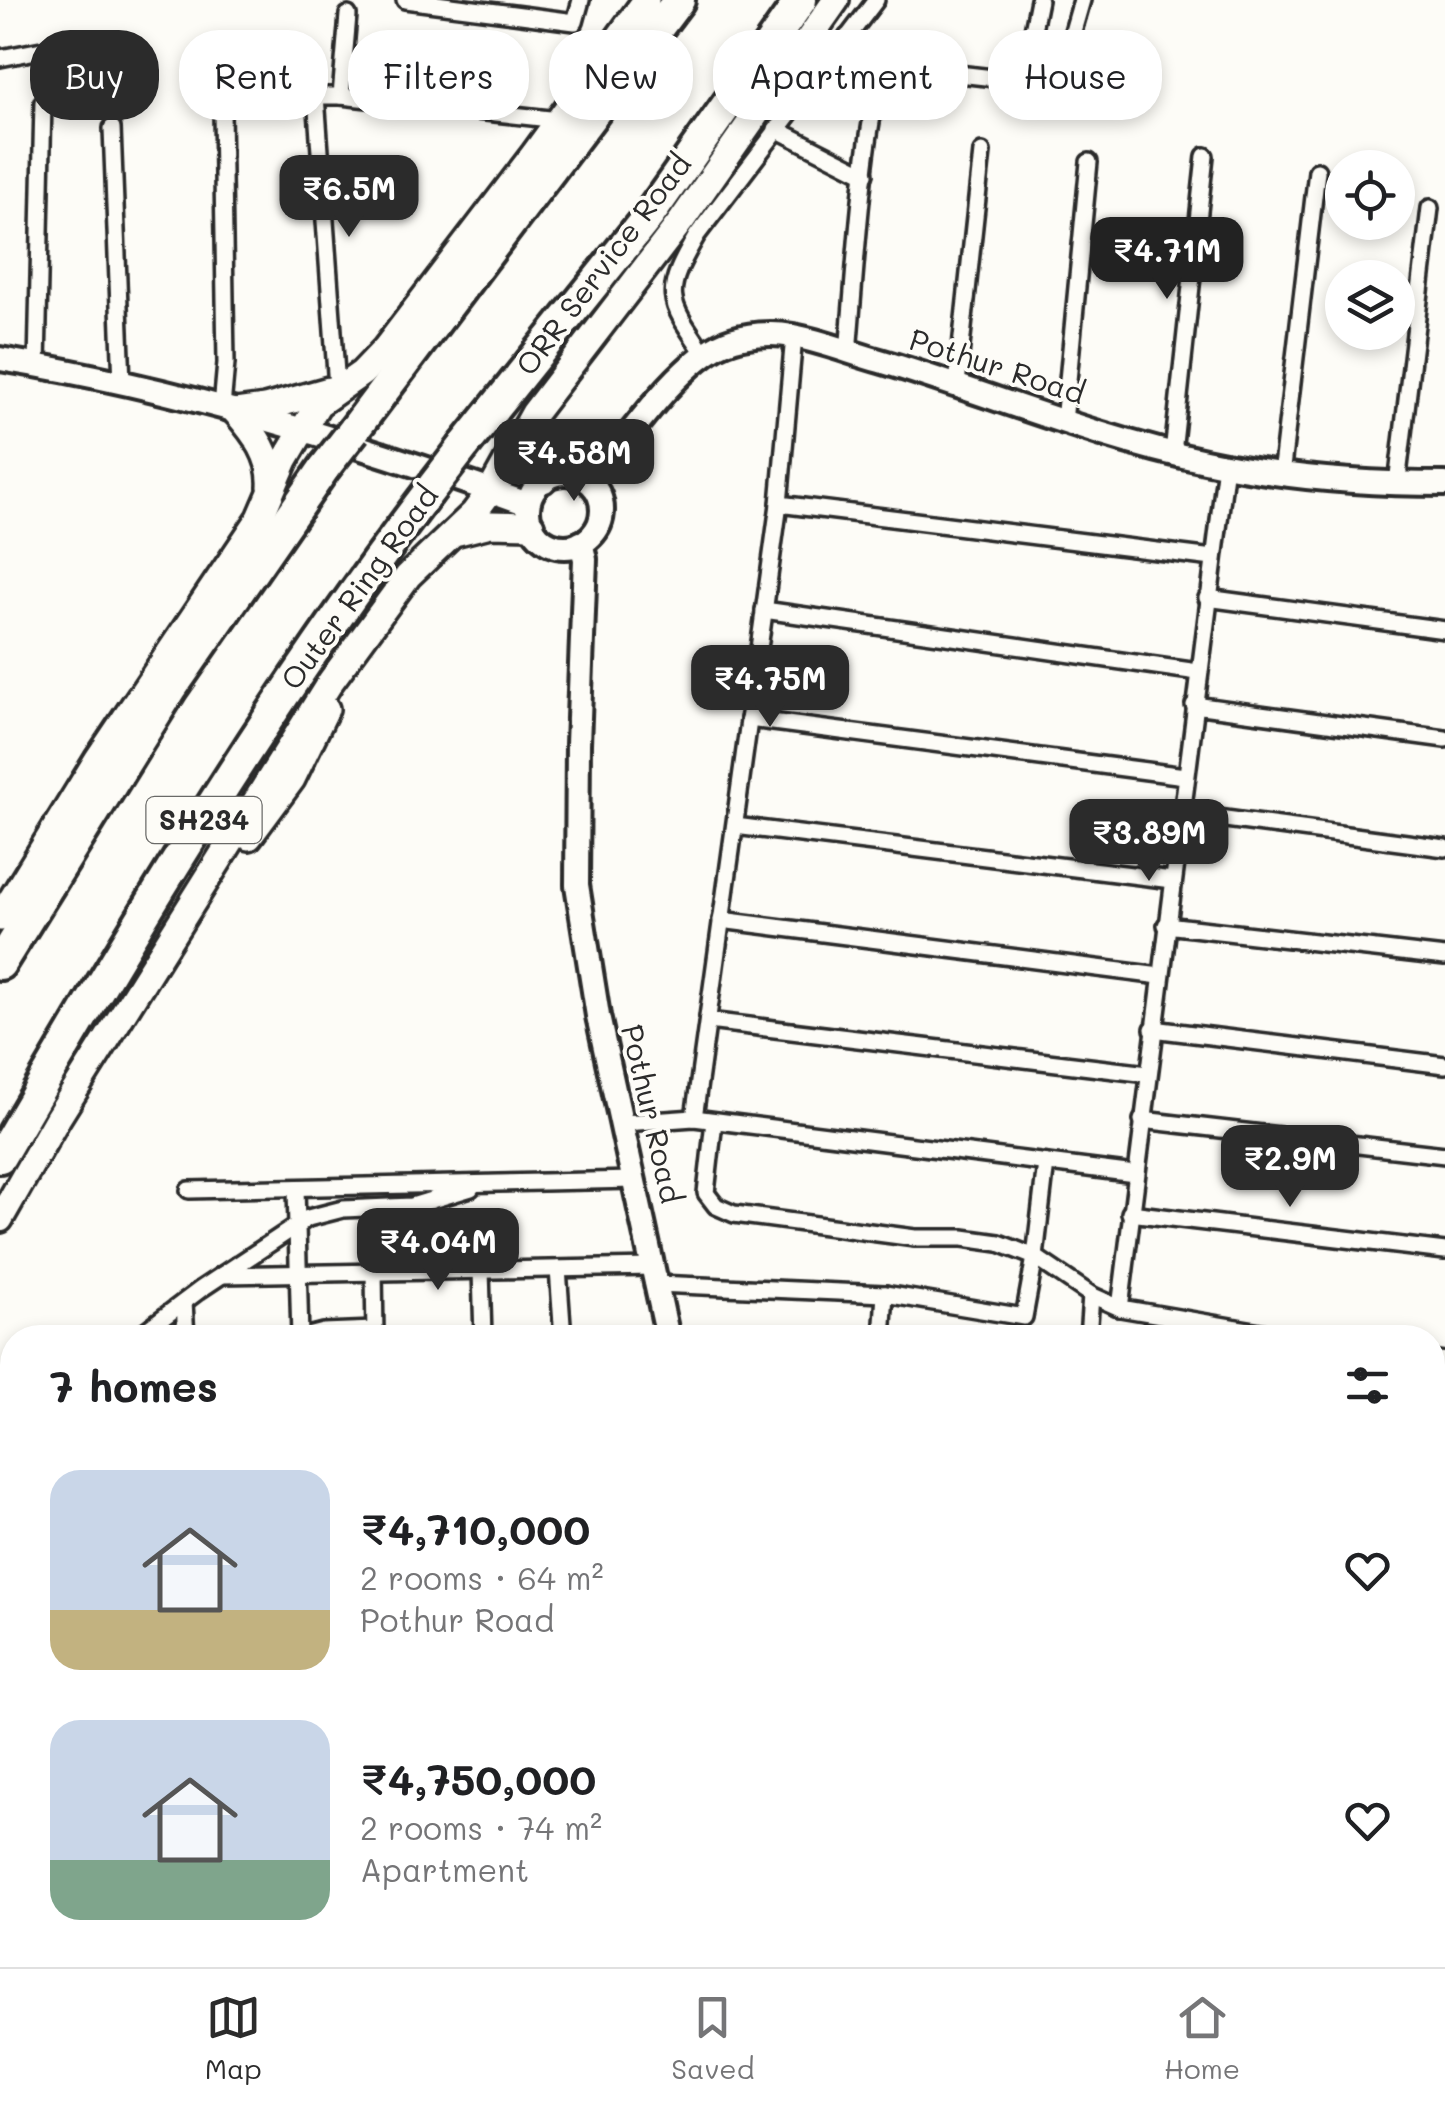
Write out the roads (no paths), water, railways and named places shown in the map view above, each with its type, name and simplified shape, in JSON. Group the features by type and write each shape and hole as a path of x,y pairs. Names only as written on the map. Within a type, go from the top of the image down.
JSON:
{"highway":[{"name":"SH234","path":"0,964 170,689 326,467 679,0"},
{"name":"Outer Ring Road","path":"0,1157 278,702 334,618 464,446 650,214 800,0"}],"main road":[{"path":"624,30 646,0"},
{"name":"ORR Service Road","path":"0,1219 57,1119 341,666 408,576 491,490 532,416 682,220 836,0"},
{"path":"0,918 97,760 260,518 318,404 374,362 559,120"},
{"path":"229,410 290,402 337,388"},
{"path":"229,410 266,455 272,475 271,492"},
{"path":"532,416 529,447 542,480"},
{"path":"453,533 530,514"}],"street":[{"path":"405,0 575,22 580,0"},
{"path":"852,30 876,0"},
{"path":"1033,30 1040,0"},
{"path":"968,75 1048,84 1059,80 1082,0"},
{"path":"341,96 348,16"},
{"path":"0,58 30,52"},
{"path":"337,388 316,96 549,119"},
{"path":"37,365 43,120"},
{"path":"222,120 229,410"},
{"path":"704,353 672,300 673,281 697,235 784,120"},
{"path":"848,352 870,120"},
{"path":"112,128 122,382"},
{"path":"776,130 865,174"},
{"path":"957,384 982,152"},
{"path":"1173,453 1205,156"},
{"path":"1064,422 1089,162"},
{"path":"1281,476 1317,171"},
{"path":"1397,484 1430,208"},
{"name":"Pothur Road","path":"665,1325 598,1016 577,885 578,744 585,559 582,543 594,533 602,516 600,499 591,483 676,380 704,353 740,338 764,334 794,336 1173,453 1281,476 1445,484"},
{"path":"694,1118 779,504 794,336"},
{"path":"0,359 122,382 301,431 491,490 530,514"},
{"path":"1120,1308 1226,465"},
{"path":"582,543 555,546 541,538 530,514 533,490 542,480 568,473 591,483"},
{"path":"779,504 1213,558"},
{"path":"1208,598 1445,630"},
{"path":"764,610 1198,672"},
{"path":"1194,705 1445,739"},
{"path":"749,718 1185,776"},
{"path":"1180,814 1445,848"},
{"path":"734,826 1172,880"},
{"path":"722,920 1160,976"},
{"path":"1166,925 1445,957"},
{"path":"708,1021 1148,1074"},
{"path":"1153,1029 1445,1064"},
{"path":"624,1122 714,1120 1135,1174"},
{"path":"714,1120 706,1193 716,1206 734,1214 915,1238 982,1240 1036,1257 1091,1295 1120,1308 1220,1325"},
{"path":"1142,1120 1445,1155"},
{"path":"222,1275 558,1269 885,1294 1024,1317 1036,1257 1046,1163"},
{"path":"189,1190 635,1180"},
{"path":"153,1325 308,1218 344,1209 412,1206 483,1184"},
{"path":"344,1209 357,1186"},
{"path":"296,1188 300,1325"},
{"path":"1130,1214 1445,1251"},
{"path":"558,1269 562,1325"},
{"path":"481,1270 483,1325"},
{"path":"374,1272 375,1325"},
{"path":"883,1325 885,1294"},
{"path":"1089,1325 1091,1295"},
{"path":"184,1302 185,1325"}]}
